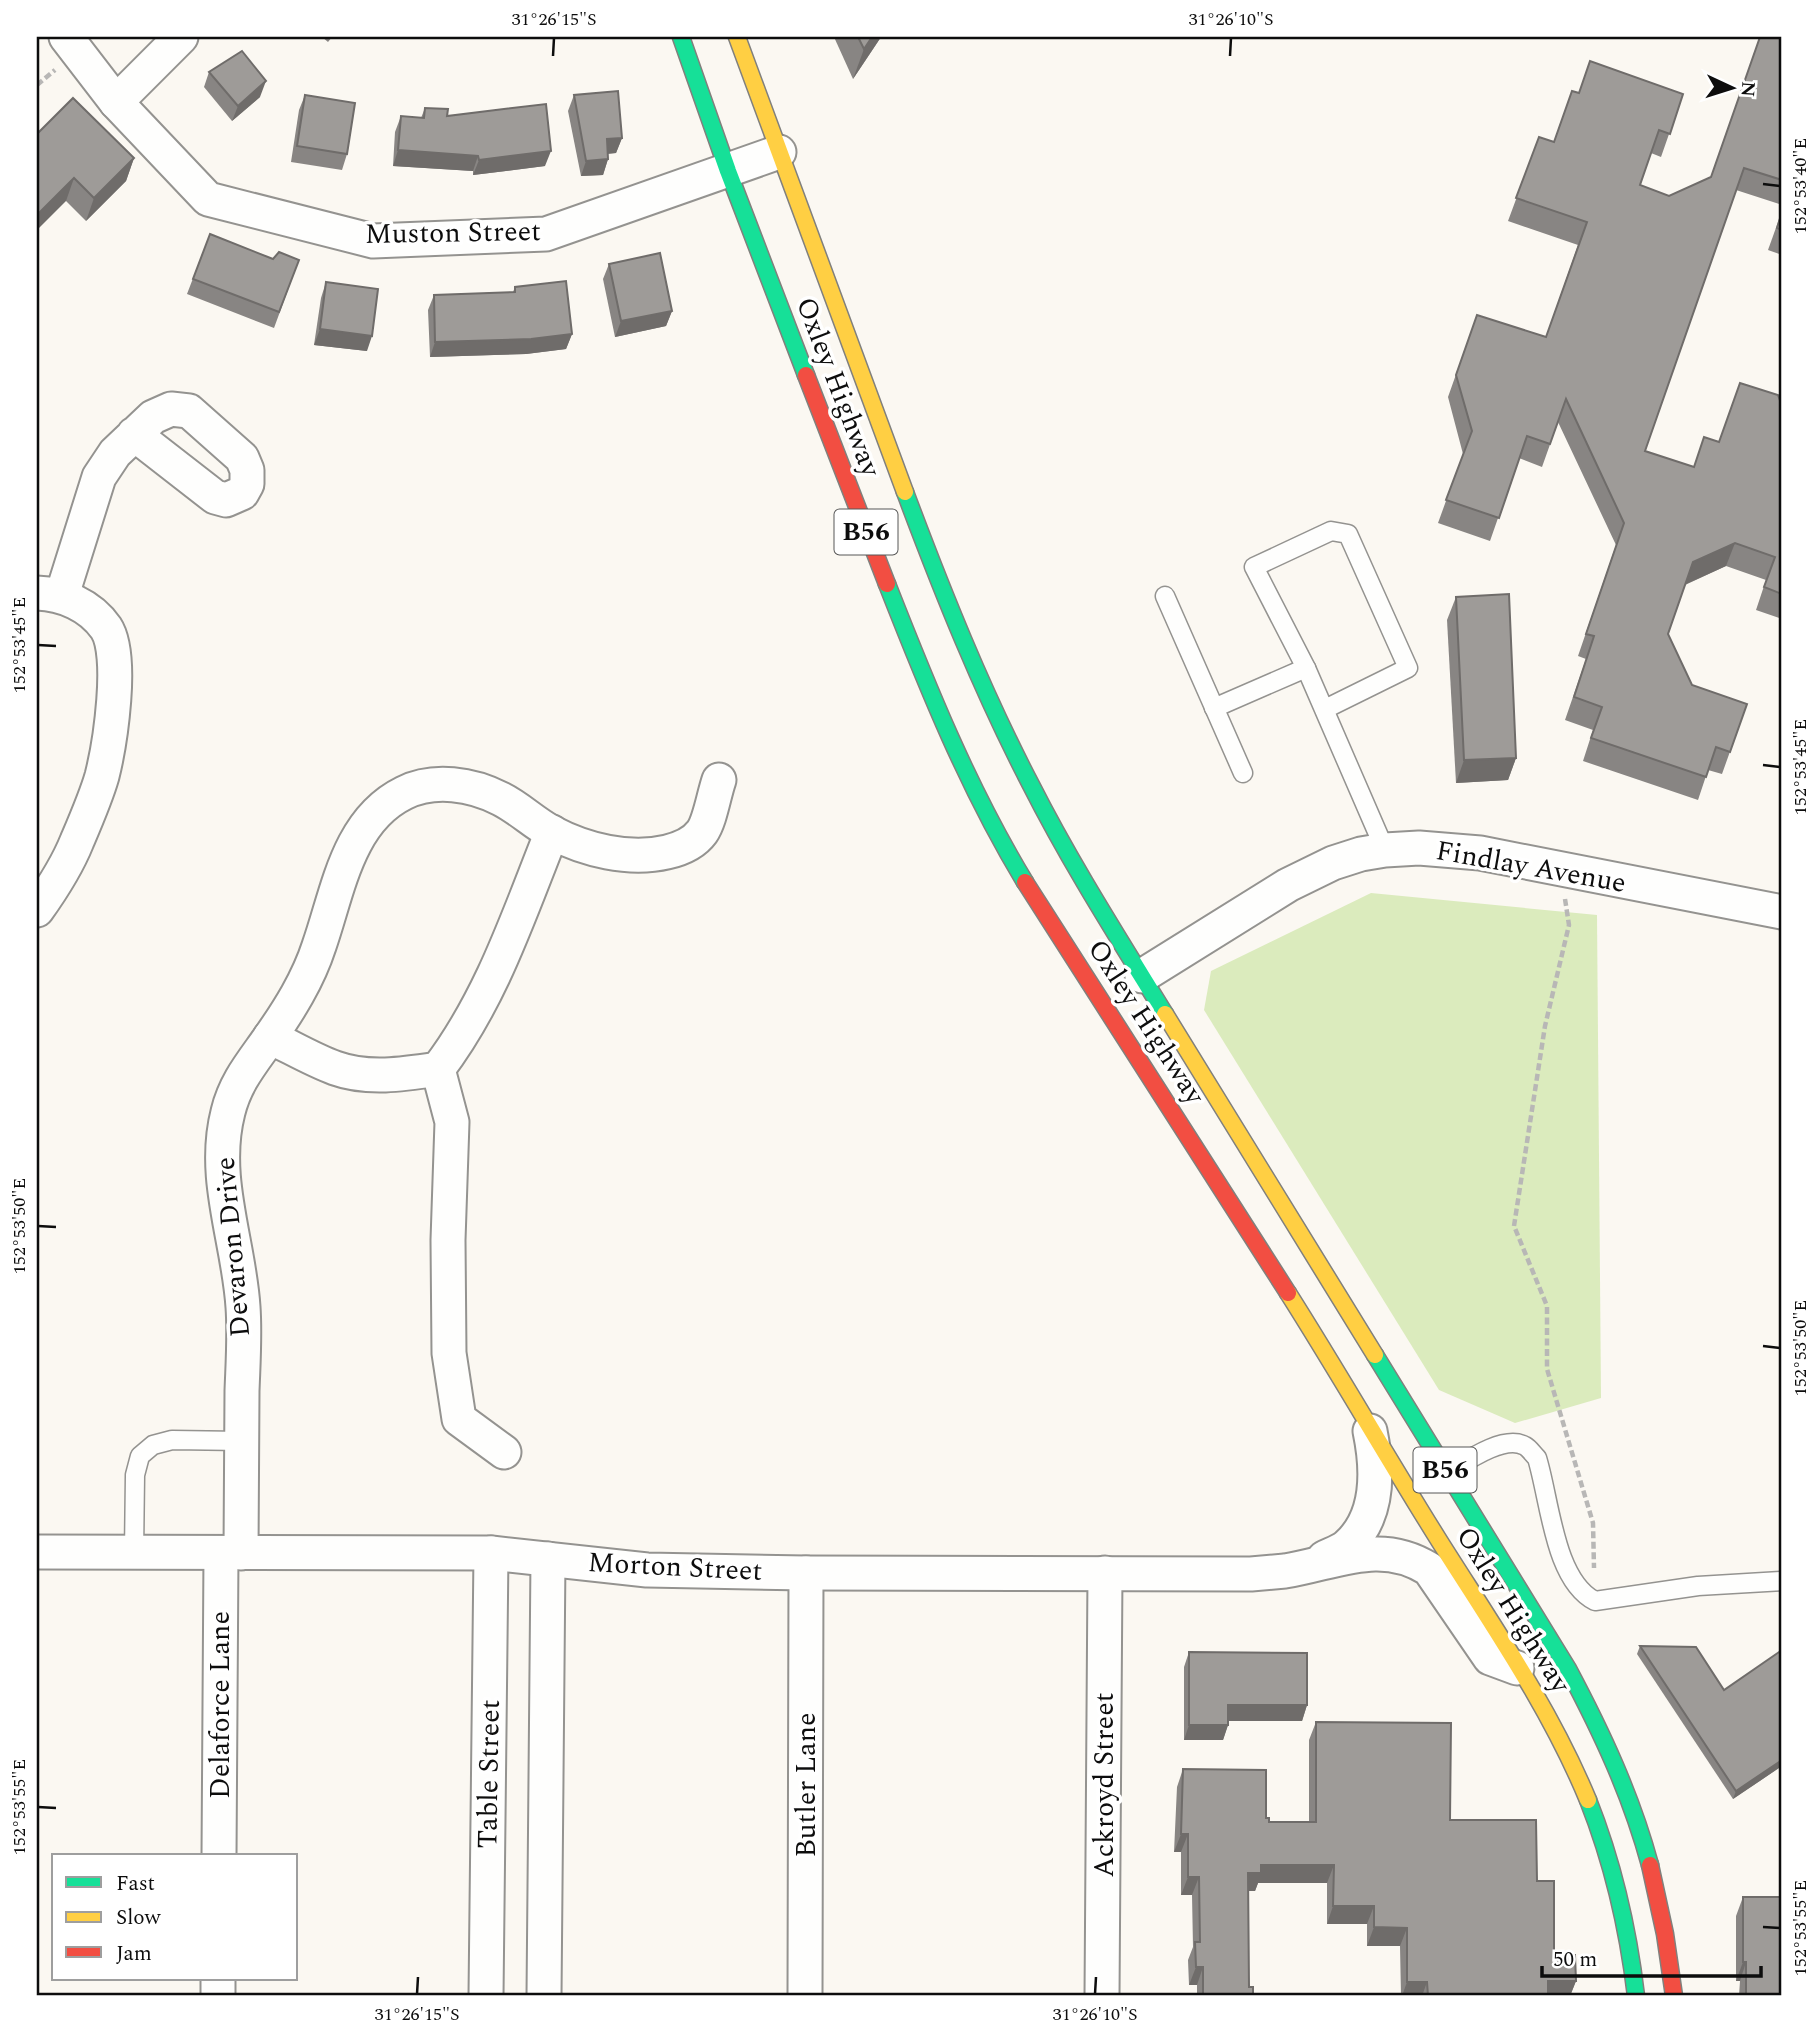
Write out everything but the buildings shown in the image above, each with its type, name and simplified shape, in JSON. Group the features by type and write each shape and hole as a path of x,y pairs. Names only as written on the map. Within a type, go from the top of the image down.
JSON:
{"main road":[{"name":"Oxley Highway","path":"681,37 728,171 868,538 933,700 974,788 1010,857 1107,999 1333,1364 1370,1430 1546,1711 1589,1802 1620,1901 1634,1969 1636,1996"},
{"name":"Oxley Highway","path":"737,37 935,573 999,719 1049,819 1137,979 1568,1669 1613,1756 1651,1866 1674,1996"}],"street":[{"name":"Muston Street","path":"66,37 116,102 208,199 373,241 545,234 779,152"},
{"path":"116,102 181,37"},
{"path":"37,910 53,888 76,843 102,775 114,698 114,654 107,629 90,611 49,594 99,477 115,453 134,434"},
{"name":"Devaron Drive","path":"231,1553 242,1441 243,1310 239,1267 224,1196 227,1116 234,1089 304,984 351,850 386,804 405,792 431,785 449,784 476,789 501,799 552,832 602,851 634,856 659,854 682,848 703,831 719,780"},
{"path":"270,1037 335,1068 358,1073 381,1075 438,1069 461,1038 495,976 552,832"},
{"name":"Findlay Avenue","path":"1137,979 1288,885 1333,863 1385,850 1419,848 1480,853 1782,912"},
{"path":"438,1069 452,1122 448,1240 449,1353 459,1419 504,1452"},
{"name":"Morton Street","path":"1312,1564 1348,1546 1366,1522 1375,1489 1375,1455 1370,1430"},
{"name":"Morton Street","path":"37,1552 491,1553 647,1570 1251,1574 1286,1571 1361,1554 1390,1554 1414,1559 1429,1569 1490,1658 1517,1668"},
{"name":"Delaforce Lane","path":"219,1854 231,1553"},
{"name":"Table Street","path":"486,1996 491,1553"},
{"name":"Table Street","path":"544,1996 548,1559"},
{"name":"Butler Lane","path":"805,1996 806,1573"},
{"name":"Ackroyd Street","path":"1102,1996 1105,1573"}],"lane":[{"path":"1325,709 1408,668 1348,534 1331,531 1254,567 1325,709 1385,850"},
{"path":"1165,596 1242,773"},
{"path":"1214,708 1306,668"},
{"path":"134,1553 135,1475 139,1456 153,1445 172,1440 242,1441"},
{"path":"1447,1473 1495,1447 1511,1442 1526,1446 1537,1458 1562,1559 1572,1580 1585,1595 1595,1601 1698,1586 1782,1581"}],"path":[{"path":"1560,870 1570,925 1545,1026 1514,1226 1547,1306 1547,1369 1592,1523 1595,1601"}],"green space":[{"path":"1371,893 1597,915 1601,1398 1515,1423 1439,1390 1204,1010 1211,971"}],"traffic: fast":[{"path":"681,37 728,171 806,375"},
{"path":"905,492 964,640 1013,749 1079,872 1165,1014"},
{"path":"887,584 967,773 1025,882"},
{"path":"1375,1355 1568,1669 1615,1765 1650,1865"},
{"path":"1588,1800 1618,1896 1636,1996"}],"traffic: slow":[{"path":"737,37 905,492"},
{"path":"1165,1014 1375,1355"},
{"path":"1288,1293 1520,1668 1556,1733 1588,1800"}],"traffic: jam":[{"path":"806,375 887,584"},
{"path":"1025,882 1288,1293"},
{"path":"1650,1865 1665,1934 1674,1996"}]}
